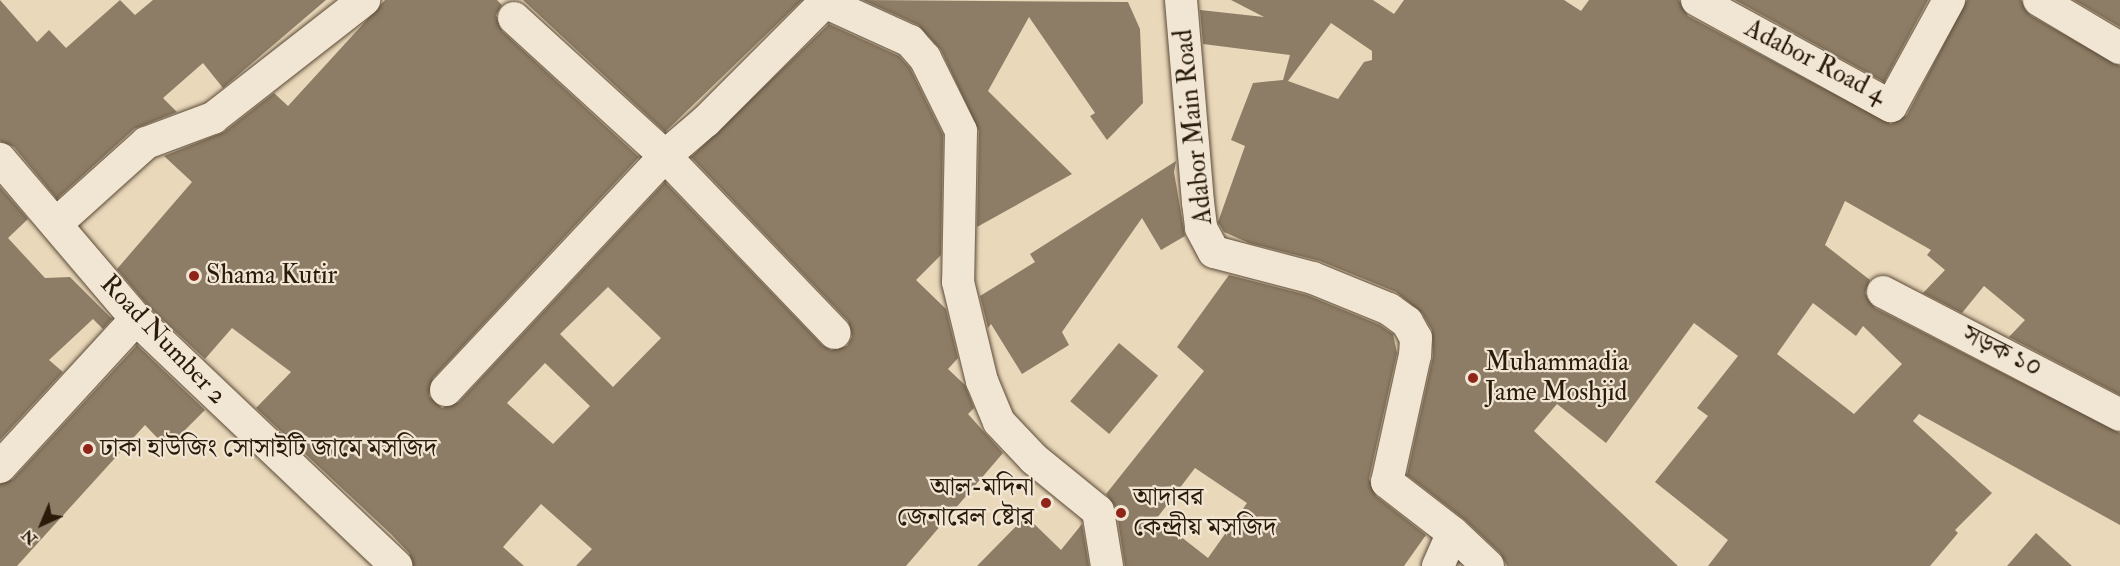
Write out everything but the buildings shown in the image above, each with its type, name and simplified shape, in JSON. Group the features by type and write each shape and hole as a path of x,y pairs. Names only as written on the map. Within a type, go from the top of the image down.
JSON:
{"street":[{"path":"56,224 146,143 213,118 364,0"},
{"name":"Adabor Main Road","path":"1181,0 1202,228 1214,252 1312,278 1389,309 1407,322 1416,338 1415,355 1387,482 1453,533 1488,566"},
{"name":"Adabor Road 4","path":"1697,0 1891,106 1949,0"},
{"path":"2039,0 2120,48"},
{"path":"446,390 665,156 706,122 821,2 910,41 925,58 961,131 958,282 982,381 999,422 1034,459 1098,511 1107,566"},
{"path":"514,18 665,156 835,333"},
{"name":"Road Number 2","path":"4,171 56,224 136,319 336,512 396,566"},
{"name":"সড়ক ১০","path":"1882,292 2120,415"},
{"path":"0,467 136,319"},
{"path":"1438,566 1453,533"}],"place":[{"name":"Shama Kutir","path":"194,276"},
{"name":"Muhammadia Jame Moshjid","path":"1473,378"},
{"name":"ঢাকা হাউজিং সোসাইটি জামে মসজিদ","path":"88,449"},
{"name":"আল-মদিনা জেনারেল ষ্টোর","path":"1046,503"},
{"name":"আদাবর কেন্দ্রীয় মসজিদ","path":"1121,513"}]}
